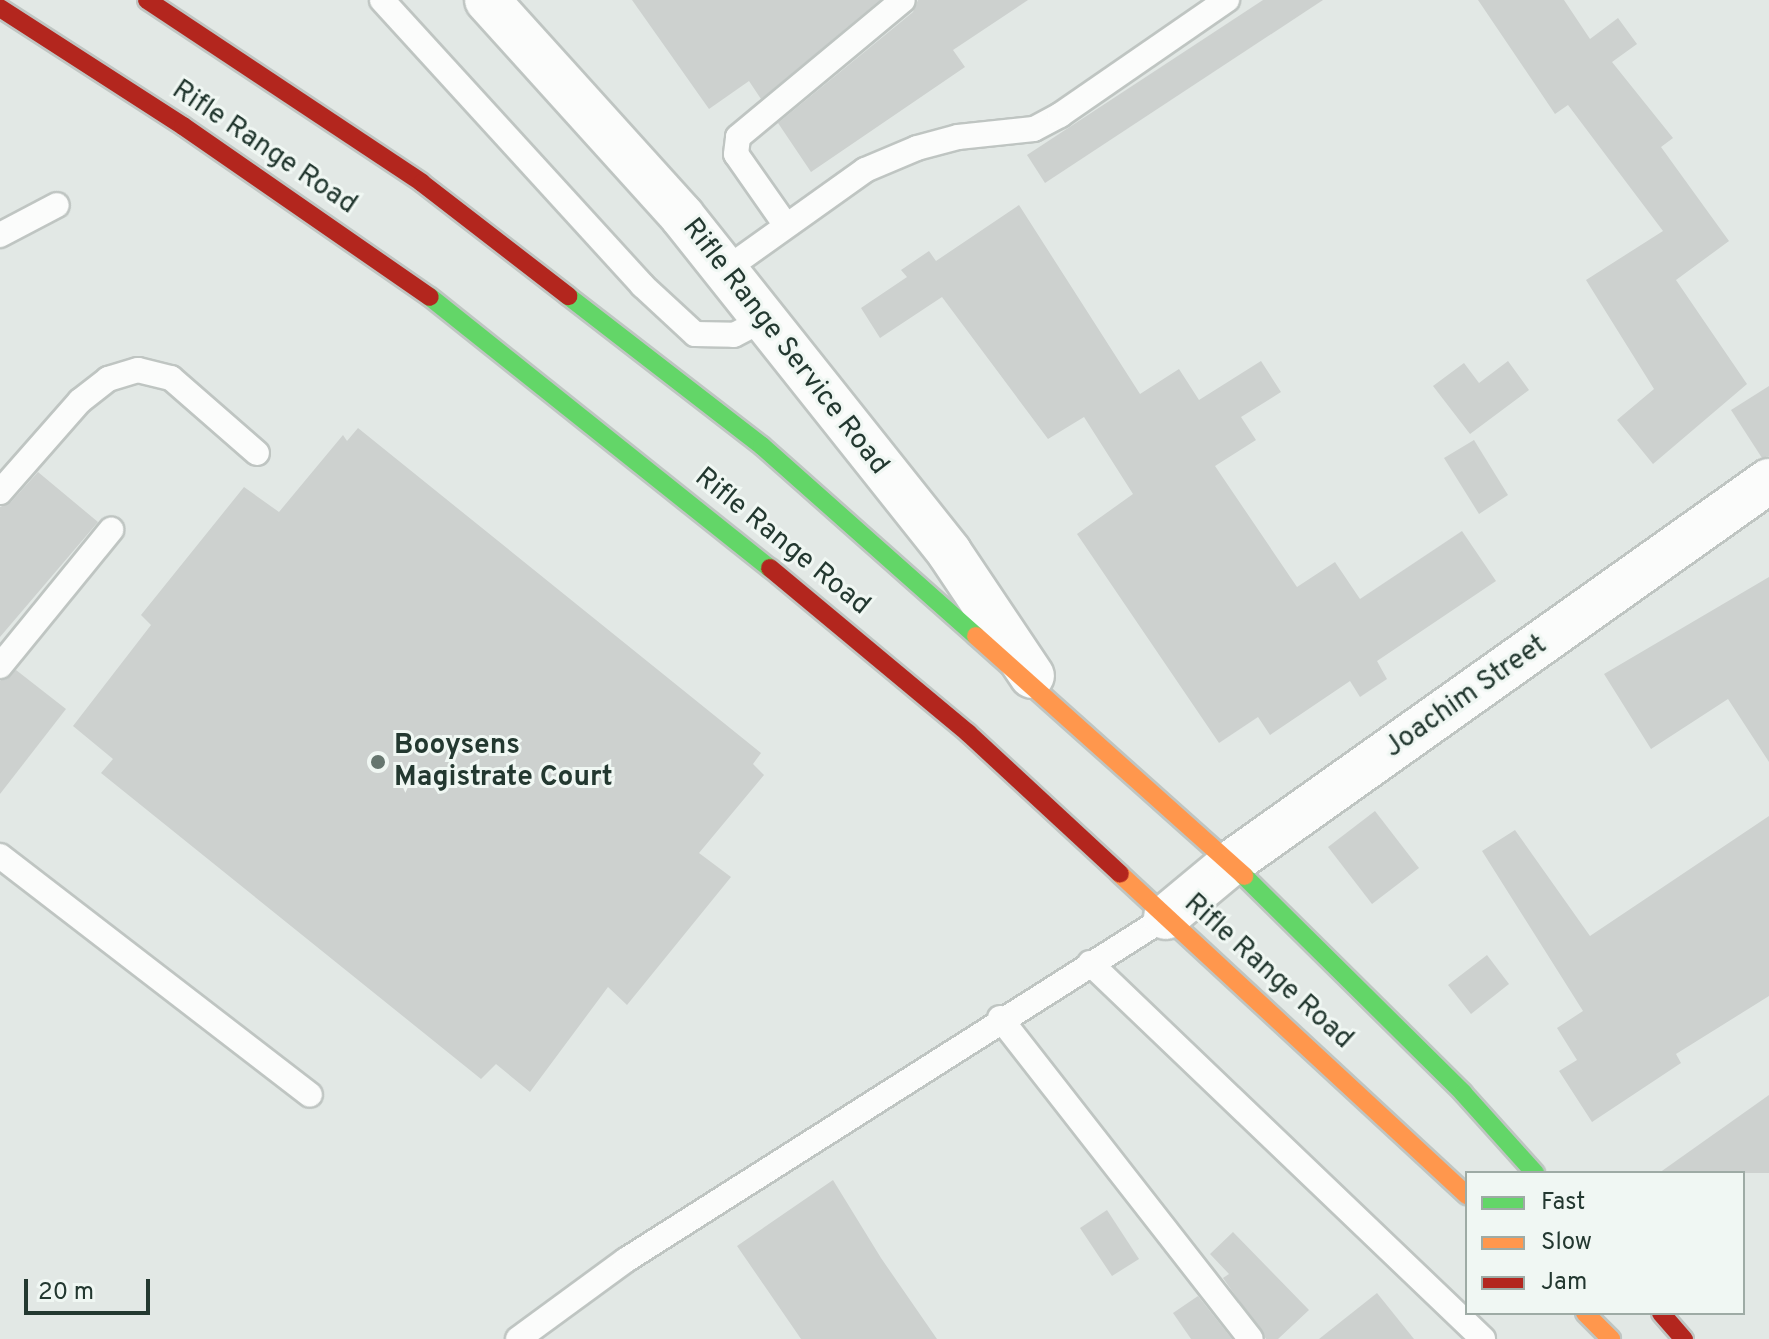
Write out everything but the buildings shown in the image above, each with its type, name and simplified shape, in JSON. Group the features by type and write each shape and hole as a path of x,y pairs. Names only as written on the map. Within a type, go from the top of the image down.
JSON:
{"main road":[{"name":"Rifle Range Road","path":"147,0 422,183 654,360 871,539 1058,714 1231,863 1463,1093 1533,1171"},
{"name":"Rifle Range Road","path":"0,8 183,126 442,306 731,535 968,733 1465,1193"},
{"path":"1587,1315 1611,1339"},
{"path":"1663,1315 1684,1339"}],"street":[{"name":"Rifle Range Service Road","path":"487,0 725,270 949,552 1058,714"},
{"name":"Joachim Street","path":"1166,917 1231,863 1769,481"}],"lane":[{"path":"382,0 642,285 695,334 734,335 764,319"},
{"path":"785,224 736,154 738,137 903,0"},
{"path":"725,270 785,224 889,159 958,137 1034,129 1227,0"},
{"path":"0,235 57,205"},
{"path":"0,492 80,401 108,379 138,370 171,378 257,453"},
{"path":"0,666 111,530"},
{"path":"0,856 310,1095"},
{"path":"518,1339 626,1260 1000,1018 1166,917"},
{"path":"1090,963 1483,1339"},
{"path":"1000,1018 1251,1339"}],"traffic: fast":[{"path":"568,296 762,446 976,636"},
{"path":"430,297 770,568"},
{"path":"1244,876 1463,1093 1533,1171"}],"traffic: slow":[{"path":"976,636 1244,876"},
{"path":"1120,874 1465,1193"},
{"path":"1587,1315 1611,1339"}],"traffic: jam":[{"path":"147,0 422,183 568,296"},
{"path":"0,8 183,126 430,297"},
{"path":"770,568 968,733 1120,874"},
{"path":"1663,1315 1684,1339"}],"place":[{"name":"Booysens Magistrate Court","path":"378,762"}]}
